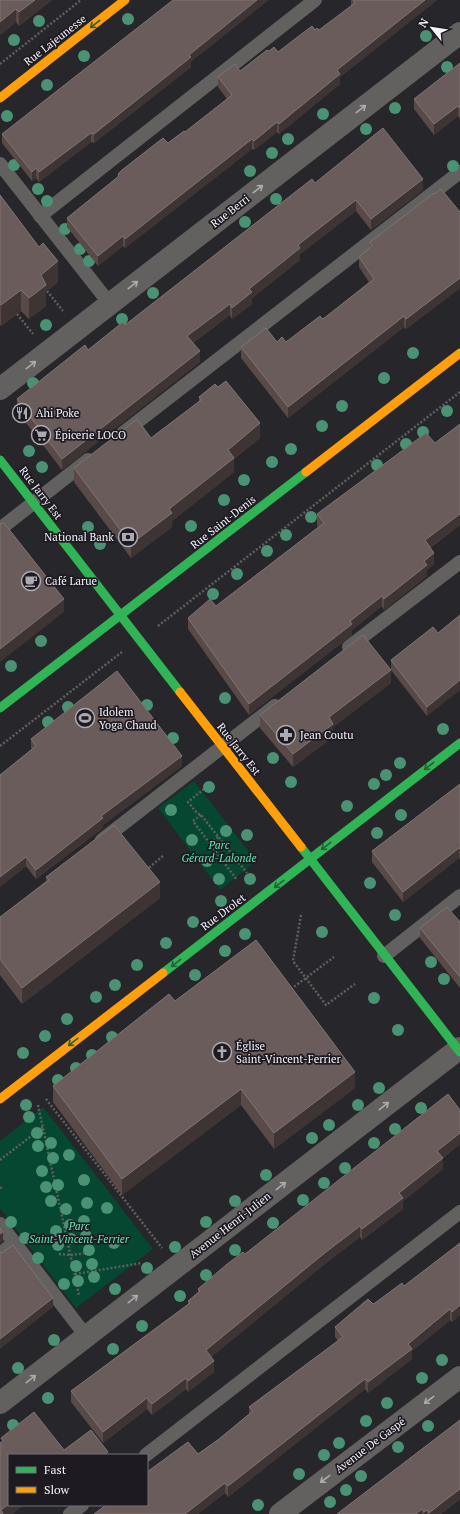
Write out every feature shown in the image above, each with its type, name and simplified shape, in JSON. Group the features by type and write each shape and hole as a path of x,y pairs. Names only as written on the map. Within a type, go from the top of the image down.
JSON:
{"main road":[{"name":"Rue Lajeunesse","path":"0,98 125,0"},
{"name":"Rue Saint-Denis","path":"0,708 460,353"},
{"name":"Rue Jarry Est","path":"0,460 384,956 459,1050"},
{"name":"Rue Drolet","path":"0,1099 460,743"}],"street":[{"name":"Rue Berri","path":"0,389 460,33"},
{"name":"Avenue Henri-Julien","path":"0,1403 459,1050"},
{"name":"Avenue De Gaspé","path":"280,1514 460,1377"}],"lane":[{"path":"40,216 315,0"},
{"path":"0,164 110,304"},
{"path":"112,442 460,172"},
{"path":"0,529 99,451"},
{"path":"340,654 460,562"},
{"path":"92,847 286,698"},
{"path":"384,956 460,896"},
{"path":"147,1454 460,1212"},
{"path":"0,1224 86,1336"},
{"path":"0,1254 14,1243"},
{"path":"70,1514 81,1506"}],"path":[{"name":"Rue Lajeunesse","path":"0,64 81,0"},
{"path":"47,291 64,312"},
{"path":"17,314 35,336"},
{"path":"169,618 460,392"},
{"path":"0,746 99,669"},
{"path":"204,789 188,802 197,813 201,815 247,873"},
{"path":"201,815 193,821 237,880"},
{"path":"210,843 218,837"},
{"path":"141,874 163,856"},
{"path":"301,915 293,960 326,1005 355,984"},
{"path":"290,990 334,957"},
{"path":"46,1099 162,1248"},
{"path":"38,1105 81,1302"},
{"path":"37,1137 43,1127"},
{"path":"0,1160 43,1127"},
{"path":"59,1254 71,1255 93,1252"},
{"path":"75,1274 142,1262"}],"green space":[{"name":"Parc Gérard-Lalonde","path":"194,781 256,861 220,890 158,808"},
{"name":"Parc Saint-Vincent-Ferrier","path":"43,1107 153,1249 76,1308 0,1208 0,1141"}],"building":[{"path":"0,0 35,0 19,12 16,9 0,22"},
{"path":"173,0 257,0 189,55 191,57 94,134 91,133 39,172 36,168 32,172 2,134"},
{"path":"353,0 425,0 337,70 340,74 279,124 277,122 254,141 252,139 125,239 123,236 98,256 67,218 119,176 118,174 122,170 163,138 168,143 184,131 185,132 232,95 218,77 235,64 240,71 267,50 269,51 274,47 278,52 312,26 315,30 317,28 319,30 355,3"},
{"path":"460,63 460,108 458,106 434,124 414,99"},
{"path":"383,128 423,179 371,219 356,200 322,226 298,245 300,248 249,289 252,292 232,308 230,304 187,336 200,351 62,459 17,399 85,345 88,350 123,322 125,325 312,179 315,183"},
{"path":"441,189 460,212 460,278 406,319 404,316 288,407 241,347 266,328 277,342 282,337 286,342 320,316 323,319 374,279 359,257 372,246 370,242"},
{"path":"0,195 39,247 43,243 58,261 41,275 46,285 29,298 21,290 1,305 0,303"},
{"path":"226,381 260,423 228,450 234,458 169,509 172,513 131,544 74,468 137,419 151,438 201,400 199,397 215,384 218,387"},
{"path":"460,424 460,514 425,540 434,553 424,561 427,565 384,599 382,596 350,621 352,624 249,704 188,618 210,599 216,606 324,523 317,514 426,433 435,443"},
{"path":"4,523 64,599 0,649 0,524"},
{"path":"460,615 460,680 427,707 391,660 433,627 438,633"},
{"path":"363,635 391,670 329,717 333,724 293,754 260,715"},
{"path":"117,671 182,756 101,816 103,818 36,870 26,857 0,877 0,775 36,746 31,739"},
{"path":"460,784 460,848 403,892 372,851"},
{"path":"114,825 160,882 22,988 0,959 0,917 49,880 46,877"},
{"path":"447,907 460,922 460,977 420,928"},
{"name":"Église Saint-Vincent-Ferrier","path":"256,940 355,1072 274,1133 241,1089 122,1179 53,1086 169,994 175,1001"},
{"path":"448,1094 460,1110 460,1133 437,1151 443,1158 399,1193 403,1198 362,1229 360,1226 326,1252 206,1350 214,1361 188,1381 186,1378 152,1404 147,1398 103,1432 71,1391 190,1303 188,1301 200,1291 198,1289 226,1265 243,1252 245,1254"},
{"path":"460,1243 460,1305 452,1312 450,1309 408,1344 412,1349 368,1382 365,1379 228,1486 225,1483 185,1514 94,1514 105,1506 148,1506 148,1471 188,1442 198,1454 219,1439 253,1411 249,1407 343,1337 335,1327 368,1299 373,1304 402,1283 404,1286"},
{"path":"13,1245 53,1298 0,1339 0,1252 2,1253"},
{"path":"34,1412 64,1450 91,1430 108,1452 105,1454 8,1454 8,1505 1,1510 3,1514 0,1514 0,1443 3,1441 1,1438"},
{"path":"460,1420 460,1489 429,1513 427,1510 424,1512 422,1509 416,1514 337,1514"}],"traffic: fast":[{"path":"0,460 180,692"},
{"path":"0,708 306,472"},
{"path":"163,973 460,743"},
{"path":"301,847 460,1052"}],"traffic: slow":[{"path":"0,98 125,0"},
{"path":"306,472 460,353"},
{"path":"180,692 301,847"},
{"path":"0,1099 163,973"}],"place":[{"name":"Ahi Poke","path":"22,413"},
{"name":"Épicerie LOCO","path":"41,435"},
{"name":"National Bank","path":"128,537"},
{"name":"Café Larue","path":"31,581"},
{"name":"Idolem Yoga Chaud","path":"85,718"},
{"name":"Jean Coutu","path":"286,735"},
{"name":"Église Saint-Vincent-Ferrier","path":"222,1052"}]}
